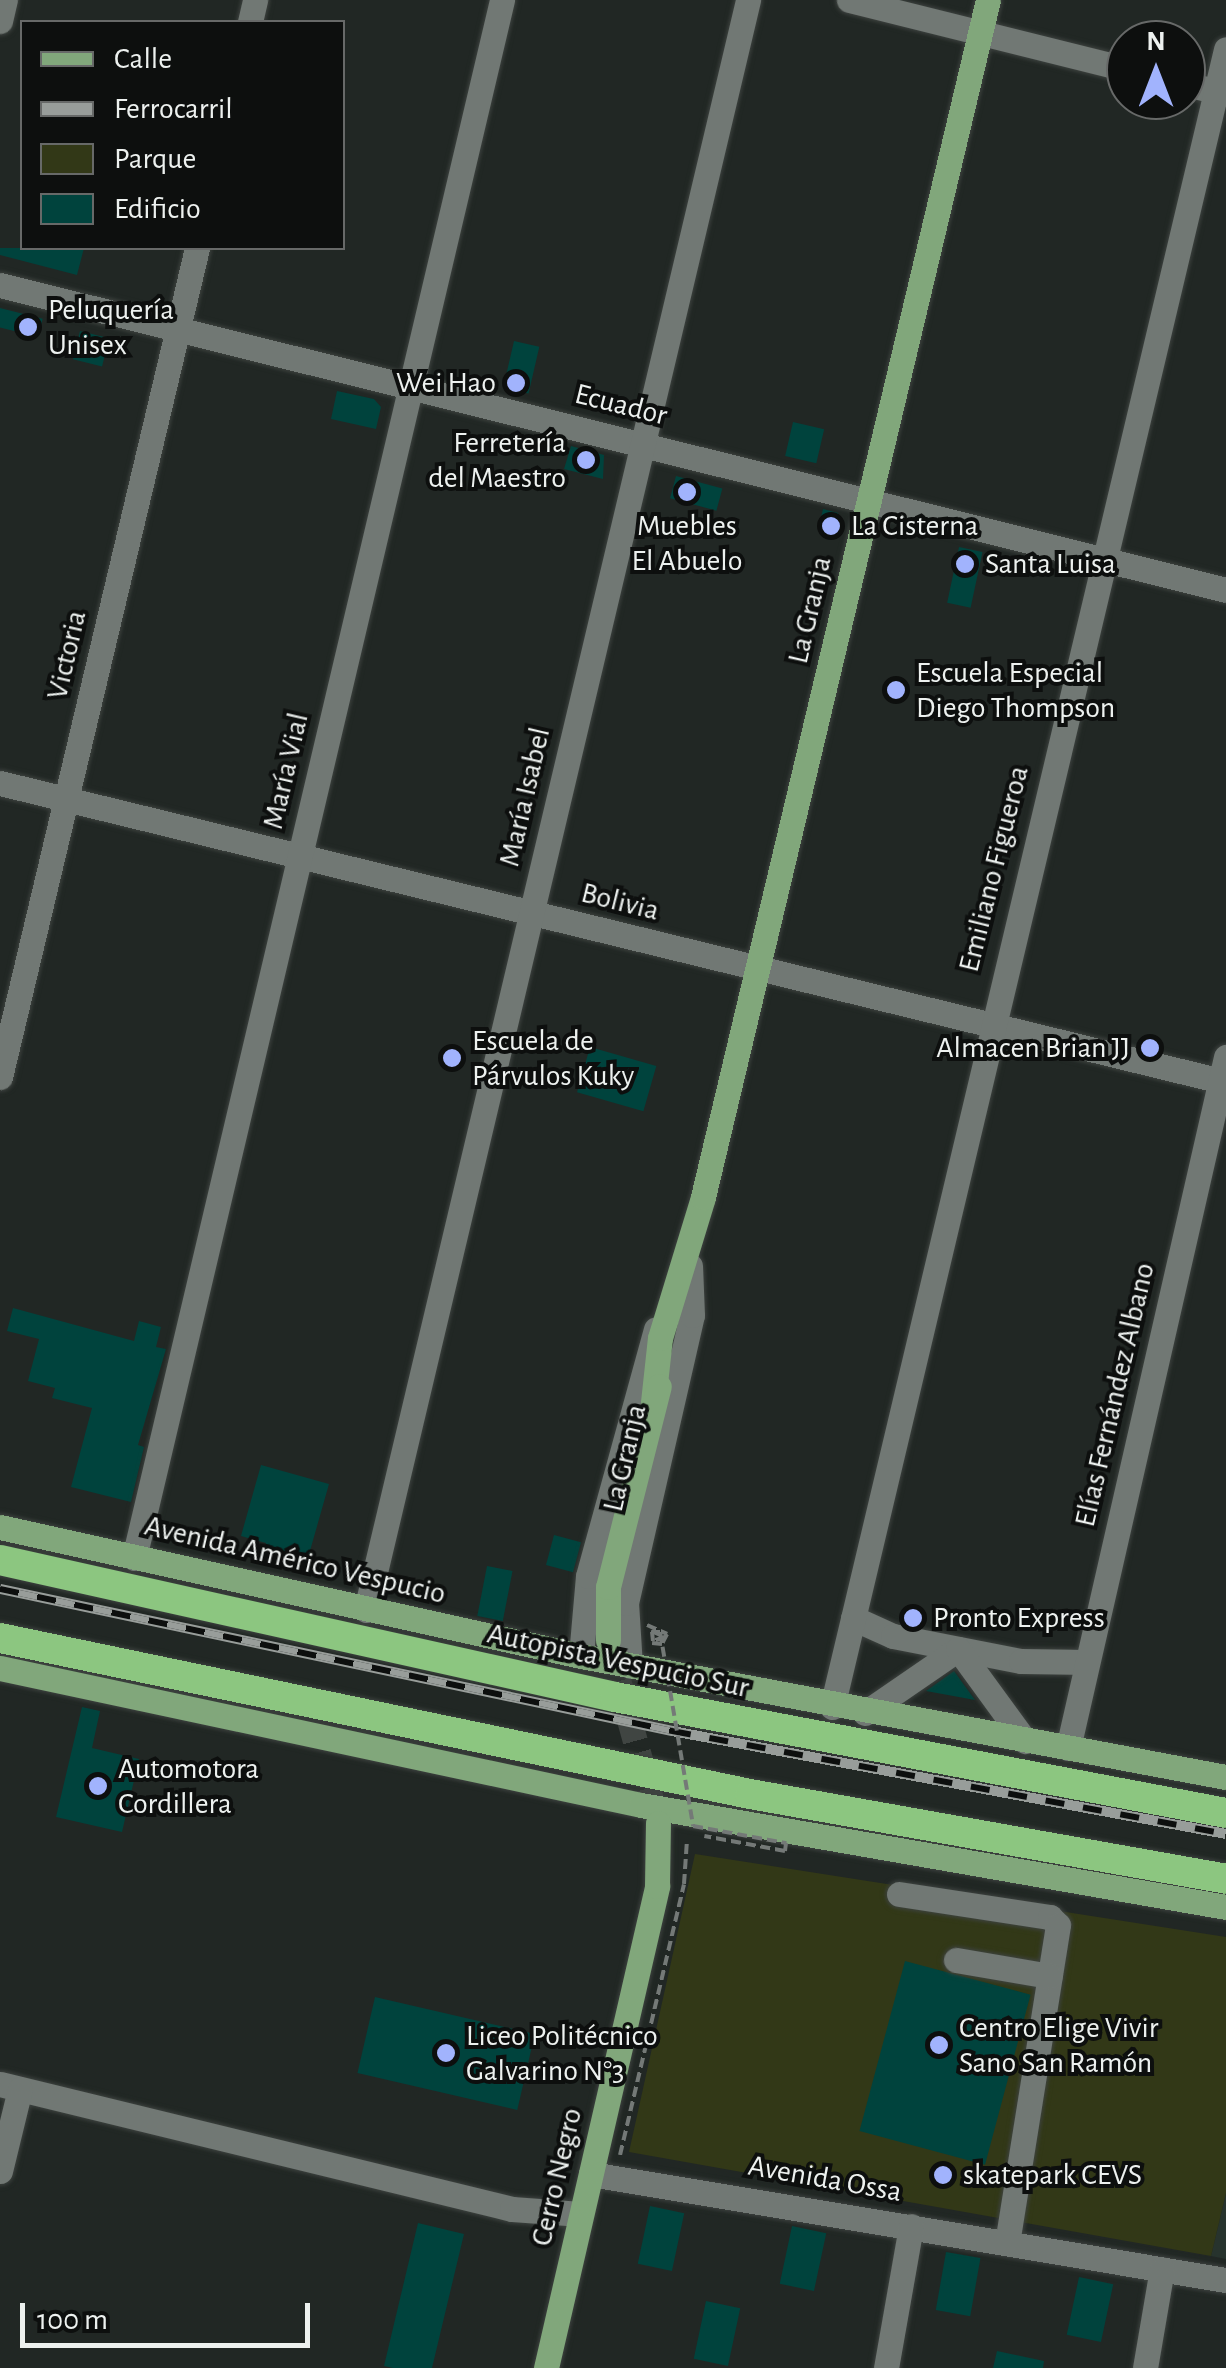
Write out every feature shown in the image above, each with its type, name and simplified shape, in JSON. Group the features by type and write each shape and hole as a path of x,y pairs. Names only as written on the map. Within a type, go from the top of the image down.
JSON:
{"highway":[{"name":"Autopista Vespucio Sur","path":"0,1560 615,1697 1226,1812"},
{"path":"0,1638 750,1794 1226,1879"}],"main road":[{"name":"La Granja","path":"652,1402 672,1292 693,1235 759,969 988,0"},
{"name":"La Granja","path":"608,1640 608,1587 652,1402 690,1266 693,1235"},
{"name":"Avenida Américo Vespucio","path":"0,1527 630,1666 865,1713 1226,1776"},
{"path":"0,1668 650,1814 1226,1907"},
{"name":"Cerro Negro","path":"546,2368 582,2214 603,2176 590,2105 642,1876 650,1814"}],"street":[{"path":"0,21 5,0"},
{"name":"María Vial","path":"134,1558 502,0"},
{"name":"María Isabel","path":"366,1610 748,0"},
{"path":"849,0 1106,64"},
{"name":"Emiliano Figueroa","path":"832,1706 989,1026 1221,92 1226,48"},
{"name":"Victoria","path":"0,1078 197,250"},
{"name":"Ecuador","path":"0,286 1226,590"},
{"name":"Bolivia","path":"0,783 989,1026 1224,1073"},
{"name":"Elías Fernández Albano","path":"1068,1748 1224,1073"},
{"name":"La Granja","path":"630,1666 628,1593 692,1315 690,1266"},
{"name":"La Granja","path":"581,1656 592,1558 640,1377 672,1292"},
{"path":"853,1618 893,1636 1021,1661 1087,1662"},
{"path":"865,1713 958,1649"},
{"path":"958,1649 1025,1741"},
{"path":"899,1894 1050,1917 1058,1928 1007,2243"},
{"path":"956,1960 1050,1976"},
{"path":"0,2171 10,2087 512,2210 582,2214"},
{"name":"Avenida Ossa","path":"603,2176 1226,2280"},
{"path":"886,2368 911,2226"},
{"path":"1145,2368 1162,2269"}],"path":[{"path":"664,1630 667,1636 662,1644 659,1645 655,1644 648,1638 652,1629 665,1633 662,1642 658,1643 651,1639 654,1631 662,1634 661,1642 664,1660 693,1826 786,1843 785,1851 704,1836"},
{"path":"603,2176 684,1884 687,1840"}],"shaded area":[{"path":"1226,2193 1226,2259 1211,2256"}],"green space":[{"name":"Centro Elige Vivir Sano San Ramón","path":"695,1854 1226,1937 1226,2193 1211,2256 629,2152"}],"building":[{"path":"0,248 83,250 77,275 0,255"},
{"path":"0,308 43,319 38,337 0,328"},
{"path":"80,331 109,338 102,366 73,359"},
{"path":"514,341 539,347 529,394 503,388"},
{"path":"337,391 374,399 381,407 376,429 331,419"},
{"path":"793,422 824,429 816,463 785,456"},
{"name":"Ferretería del Maestro","path":"571,446 604,455 603,479 564,469"},
{"path":"676,476 722,488 716,511 670,498"},
{"name":"La Cisterna","path":"823,509 838,513 841,535 818,531"},
{"path":"959,547 982,552 971,608 947,603"},
{"path":"590,1047 656,1066 643,1111 577,1092"},
{"path":"13,1308 134,1341 139,1321 161,1327 156,1347 166,1349 138,1445 144,1447 131,1502 71,1487 92,1408 52,1398 55,1388 28,1381 39,1339 7,1331"},
{"path":"261,1465 329,1484 306,1565 263,1553 266,1543 241,1536"},
{"path":"554,1535 581,1542 573,1572 546,1565"},
{"path":"487,1566 513,1571 503,1621 477,1616"},
{"path":"954,1671 975,1700 926,1691"},
{"name":"Automotora Cordillera","path":"82,1707 100,1711 92,1748 139,1759 122,1832 56,1817"},
{"path":"905,1961 1031,1995 985,2165 859,2131"},
{"name":"Liceo Politécnico Galvarino N°3","path":"375,1997 535,2034 517,2110 357,2073"},
{"path":"650,2206 684,2213 672,2271 638,2264"},
{"path":"418,2223 464,2234 432,2368 393,2368 384,2366"},
{"path":"792,2226 826,2233 814,2291 780,2284"},
{"path":"946,2252 980,2258 970,2316 936,2310"},
{"path":"1079,2277 1113,2284 1101,2342 1067,2335"},
{"path":"706,2301 740,2308 728,2366 694,2359"},
{"path":"997,2351 1044,2361 1043,2368 993,2368"}],"tunnel":[{"path":"609,1645 658,1823"}],"railway":[{"path":"0,1589 672,1731 1226,1834"}],"place":[{"name":"Peluquería Unisex","path":"28,327"},
{"name":"Wei Hao","path":"516,383"},
{"name":"Ferretería del Maestro","path":"586,460"},
{"name":"Muebles El Abuelo","path":"687,492"},
{"name":"La Cisterna","path":"831,526"},
{"name":"Santa Luisa","path":"965,564"},
{"name":"Escuela Especial Diego Thompson","path":"896,690"},
{"name":"Almacen Brian JJ","path":"1150,1048"},
{"name":"Escuela de Párvulos Kuky","path":"452,1058"},
{"name":"Pronto Express","path":"913,1618"},
{"name":"Automotora Cordillera","path":"98,1786"},
{"name":"Centro Elige Vivir Sano San Ramón","path":"939,2045"},
{"name":"Liceo Politécnico Galvarino N°3","path":"446,2053"},
{"name":"skatepark CEVS","path":"943,2175"}]}
